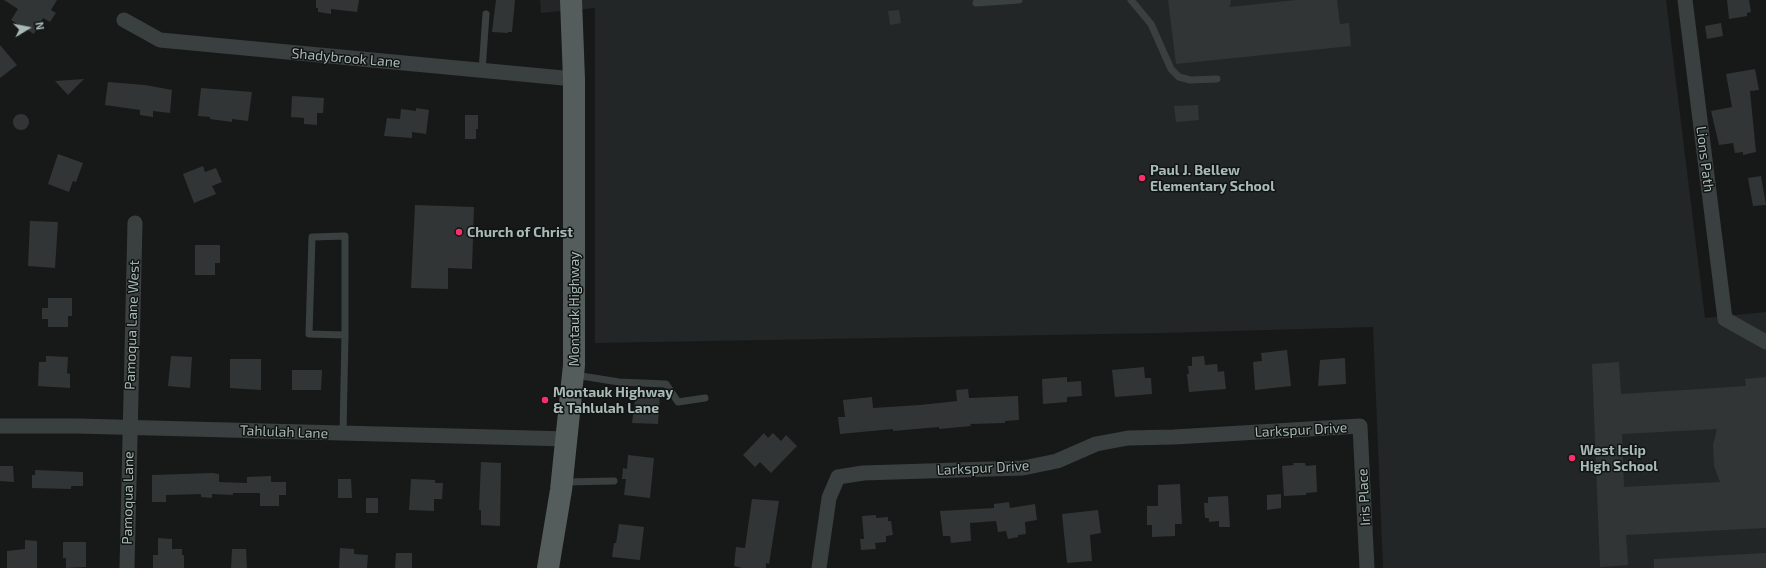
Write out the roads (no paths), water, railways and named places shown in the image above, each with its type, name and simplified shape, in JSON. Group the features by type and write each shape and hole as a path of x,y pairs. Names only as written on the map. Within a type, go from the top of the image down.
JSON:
{"main road":[{"name":"Montauk Highway","path":"548,568 568,439 573,374 574,79 571,0"}],"street":[{"name":"Lions Path","path":"1685,0 1725,319 1766,342"},
{"name":"Shadybrook Lane","path":"124,20 160,40 574,79"},
{"name":"Pamoqua Lane West","path":"129,428 135,223"},
{"name":"Tahlulah Lane","path":"0,426 568,439"},
{"name":"Larkspur Drive","path":"819,568 828,498 838,477 863,473 1023,468 1057,461 1096,444 1128,438 1174,437 1360,426"},
{"name":"Iris Place","path":"1360,426 1367,568"},
{"name":"Pamoqua Lane","path":"126,568 129,428"}],"lane":[{"path":"976,3 1019,0"},
{"path":"1131,0 1152,24 1171,69 1179,77 1190,80 1217,79"},
{"path":"482,71 486,14"},
{"path":"343,433 345,335 345,236 312,237 309,334 345,335"},
{"path":"573,374 618,382 666,384 678,402 705,398"},
{"path":"562,482 614,481"}],"place":[{"name":"Paul J. Bellew Elementary School","path":"1142,178"},
{"name":"Church of Christ","path":"459,232"},
{"name":"Montauk Highway & Tahlulah Lane","path":"545,400"},
{"name":"West Islip High School","path":"1572,458"}]}
